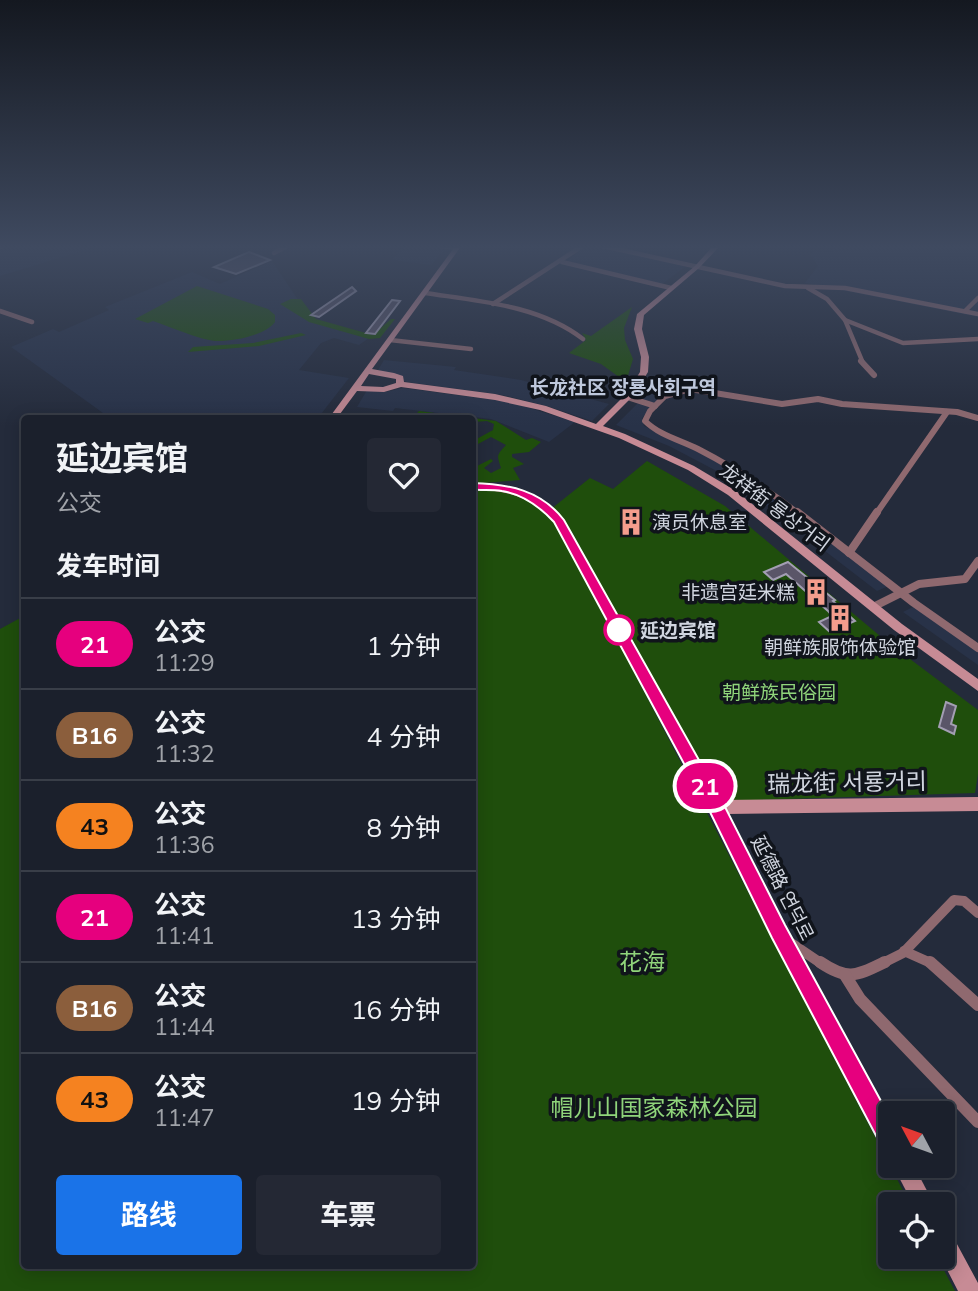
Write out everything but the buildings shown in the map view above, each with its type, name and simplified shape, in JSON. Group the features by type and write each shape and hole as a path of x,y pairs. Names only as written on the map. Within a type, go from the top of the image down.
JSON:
{"street":[{"path":"335,415 416,305"},
{"path":"499,305 557,321 574,329 583,339"},
{"path":"598,427 627,397 645,371 636,324 649,305"},
{"path":"831,305 845,320 861,361 874,375"},
{"path":"935,305 978,314"},
{"path":"965,311 971,305"},
{"path":"0,311 32,322"},
{"path":"845,320 903,343 978,339"},
{"path":"390,340 471,349"},
{"name":"龙祥街 룡상거리","path":"367,371 394,374 400,378 400,384"},
{"name":"龙祥街 룡상거리","path":"354,388 384,390 400,384 515,401 598,427 671,458 726,489 873,607 978,686"},
{"path":"978,418 947,412 842,404 816,399 782,404 690,389 668,393 646,416 647,426 700,450 788,505 900,593 978,648"},
{"path":"627,397 655,406"},
{"path":"849,553 947,412"},
{"name":"延德路 연덕로","path":"476,487 510,489 536,500 552,511 716,807 779,932 878,1117"},
{"path":"873,607 919,584 965,579 971,575 978,561"},
{"name":"瑞龙街 서룡거리","path":"716,807 978,804"},
{"path":"779,932 818,963 845,975 866,972 904,951 954,900 964,901 978,913"},
{"path":"904,951 932,962 978,1005"},
{"path":"845,975 860,999 978,1122"},
{"path":"955,1263 970,1291"}],"shaded area":[{"path":"302,305 313,322 369,338 359,345 334,338 321,343 299,370 349,378 320,415 106,415 11,347 53,329 59,332 109,310 105,307"},
{"path":"918,305 978,305 978,317"},
{"path":"384,360 456,367 454,370 521,380 609,404 592,421 503,395 407,382 378,370"},
{"path":"403,388 510,402 575,422 549,442 491,419 476,417 476,415 357,407 367,390 385,392"},
{"path":"652,389 664,394 642,418 644,426 705,455 762,489 891,585 877,591 730,478 669,446 616,425"},
{"path":"917,605 978,648 978,665 903,612"}],"green space":[{"path":"161,305 256,305 275,315 275,322 264,331 238,339 215,341 153,321 148,323 135,319"},
{"path":"282,305 306,305 316,319 373,335 391,319 395,319 380,338 369,339 309,322"},
{"path":"632,307 624,328 625,340 633,359 626,382 601,364 569,353 586,340 582,333 591,336"},
{"path":"301,333 306,335 259,346 188,352 193,347 253,343"},
{"path":"419,411 450,415 420,415 416,414"},
{"path":"476,418 496,421 526,440 532,438 541,442 529,452 512,454 512,457 524,464 513,468 520,480 476,484 476,466 491,459 493,461 484,468 491,473 501,468 498,456 506,445 491,437 476,444 476,439 493,430 494,424 487,421 476,422"},
{"name":"朝鲜族民俗园","path":"647,461 725,506 886,641 978,710 978,774 975,793 722,801 714,796 572,532 551,509 590,478 613,489"},
{"name":"帽儿山国家森林公园","path":"476,489 499,490 518,495 536,505 556,522 878,1142 878,1178 897,1178 904,1192 878,1192 878,1269 943,1269 955,1291 0,1291 0,629 21,618 21,1269 476,1269"}],"bus line":[{"name":"21","path":"476,487 502,487 519,492 544,504 559,520 716,807 779,932 878,1116"}],"place":[{"name":"演员休息室","path":"631,522"},
{"name":"非遗宫廷米糕","path":"816,592"},
{"name":"朝鲜族服饰体验馆","path":"840,618"},
{"name":"延边宾馆","path":"619,630"}],"district":[{"name":"长龙社区 장룡사회구역","path":"623,387"}],"park label":[{"name":"花海","path":"642,961"}]}
